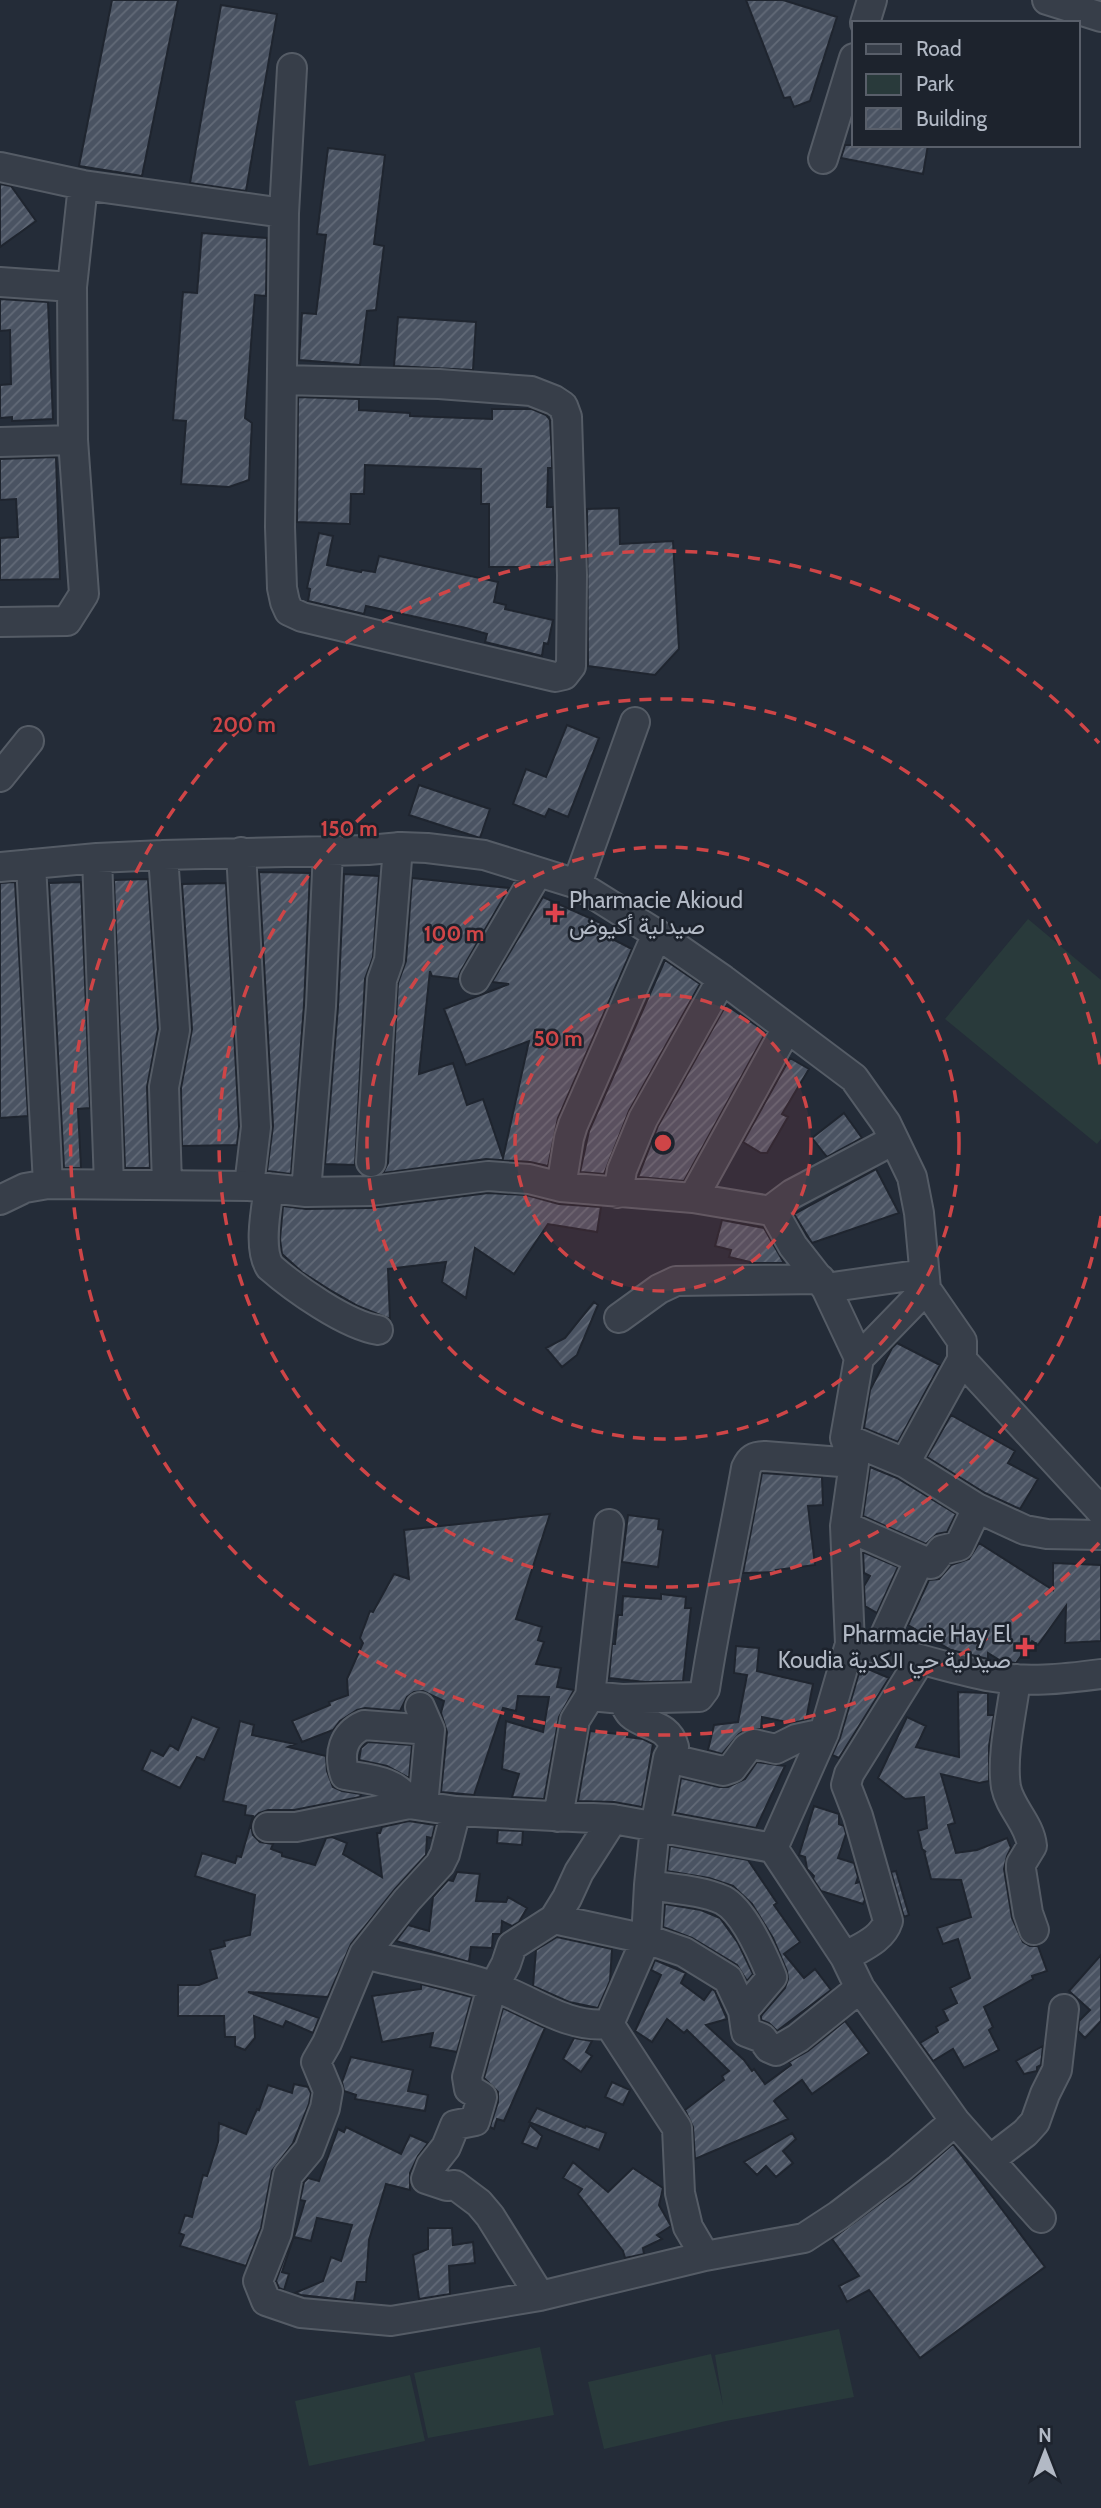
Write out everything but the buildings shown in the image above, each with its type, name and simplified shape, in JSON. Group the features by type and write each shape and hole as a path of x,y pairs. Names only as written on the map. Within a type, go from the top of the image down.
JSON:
{"street":[{"path":"866,21 872,0"},
{"path":"1047,0 1101,17"},
{"path":"823,159 852,65"},
{"path":"283,380 439,384 531,391 563,406 567,417 572,575 571,666 564,675 555,677 302,617 289,611 282,588 280,527 284,213 292,68"},
{"path":"0,167 83,185 284,213"},
{"path":"0,622 67,621 84,594 72,440 72,287 83,185"},
{"path":"0,282 72,287"},
{"path":"0,442 72,440"},
{"path":"577,884 635,722"},
{"path":"0,777 29,741"},
{"path":"371,1162 382,980 389,960 398,847"},
{"path":"0,867 163,855 427,848 484,855 577,884 657,934 854,1078 886,1123 912,1177 919,1213 925,1282 962,1341 962,1360 905,1463"},
{"path":"306,1192 321,1006 328,850"},
{"path":"242,852 259,1187 266,1261 347,1320 366,1328 378,1329"},
{"path":"163,855 175,1030 164,1087 167,1185"},
{"path":"97,858 109,1184"},
{"path":"31,864 48,1184"},
{"path":"475,979 538,872"},
{"path":"561,1187 573,1125 657,934"},
{"path":"618,1193 622,1170 634,1137 722,979"},
{"path":"693,1198 787,1028"},
{"path":"0,1200 25,1188 48,1184 259,1187 306,1192 372,1191 488,1176 529,1179 561,1187 693,1198 765,1210 772,1209 802,1188 894,1140"},
{"path":"772,1209 793,1246 823,1283 859,1358 845,1526 850,1644 824,1734 773,1848"},
{"path":"619,1318 659,1289 676,1281 925,1282"},
{"path":"859,1358 925,1282"},
{"path":"962,1360 1101,1511"},
{"path":"590,1696 622,1699 699,1697 703,1693 746,1468 757,1456 850,1451 905,1463 977,1508 1025,1530 1047,1534 1101,1535"},
{"path":"845,1526 919,1561 931,1564 942,1550 959,1546 977,1508"},
{"path":"558,1817 575,1720 590,1696 610,1524"},
{"path":"879,1648 919,1561"},
{"path":"850,1644 879,1648 989,1676 1048,1681 1101,1674"},
{"path":"845,1957 880,1936 886,1930 888,1921 858,1816 846,1785 849,1774 920,1660"},
{"path":"1016,1679 1006,1755 1006,1789 1031,1836 1032,1846 1021,1864 1021,1869 1028,1913 1034,1930"},
{"path":"610,2024 646,1939 655,1827 668,1758 674,1747 672,1739 656,1725 630,1713 622,1699"},
{"path":"425,1718 416,1805 397,1789 379,1781 345,1775 341,1763 343,1745 354,1729 365,1725 425,1718"},
{"path":"668,1758 723,1771 732,1768 747,1748 754,1744 776,1749 796,1739 824,1734"},
{"path":"268,1827 307,1825 416,1805 456,1811 613,1819 773,1848 845,1957 860,1989 955,2121 1041,2218"},
{"path":"456,1811 440,1864 407,1899 365,1954 327,2043 316,2062 316,2068 328,2091 326,2108 309,2150 288,2175 277,2233 258,2281 266,2301 301,2313 391,2320 540,2296 705,2256 804,2238 899,2169 955,2121"},
{"path":"540,2296 479,2203 454,2185 447,2186 426,2179 431,2166 446,2147 455,2125 475,2121 482,2097 469,2089 467,2077 493,1986 506,1964 512,1946 554,1919 579,1872 613,1819"},
{"path":"649,1885 714,1897 726,1902 736,1912 757,1943 772,1977 743,2011"},
{"path":"554,1919 646,1939 684,1952 722,1974 728,1979 743,2011 746,2032 762,2038 769,2048 776,2051 798,2038 860,1989"},
{"path":"365,1954 493,1986 554,2014 591,2026 610,2024"},
{"path":"990,2160 1035,2122 1057,2070 1064,2010"},
{"path":"610,2024 677,2128 680,2193 688,2227 705,2256"}],"green space":[{"path":"1028,919 1101,980 1101,1139 1097,1144 945,1019"},
{"path":"839,2329 854,2397 726,2421 604,2449 588,2382 711,2354 723,2405 715,2355"},
{"path":"540,2347 554,2415 428,2438 414,2373"},
{"path":"410,2375 425,2441 309,2466 295,2401"}],"place":[{"name":"Pharmacie Akioud صيدلية أكيوض","path":"555,913"},
{"name":"Pharmacie Hay El Koudia صيدلية حي الكدية","path":"1025,1647"}]}
